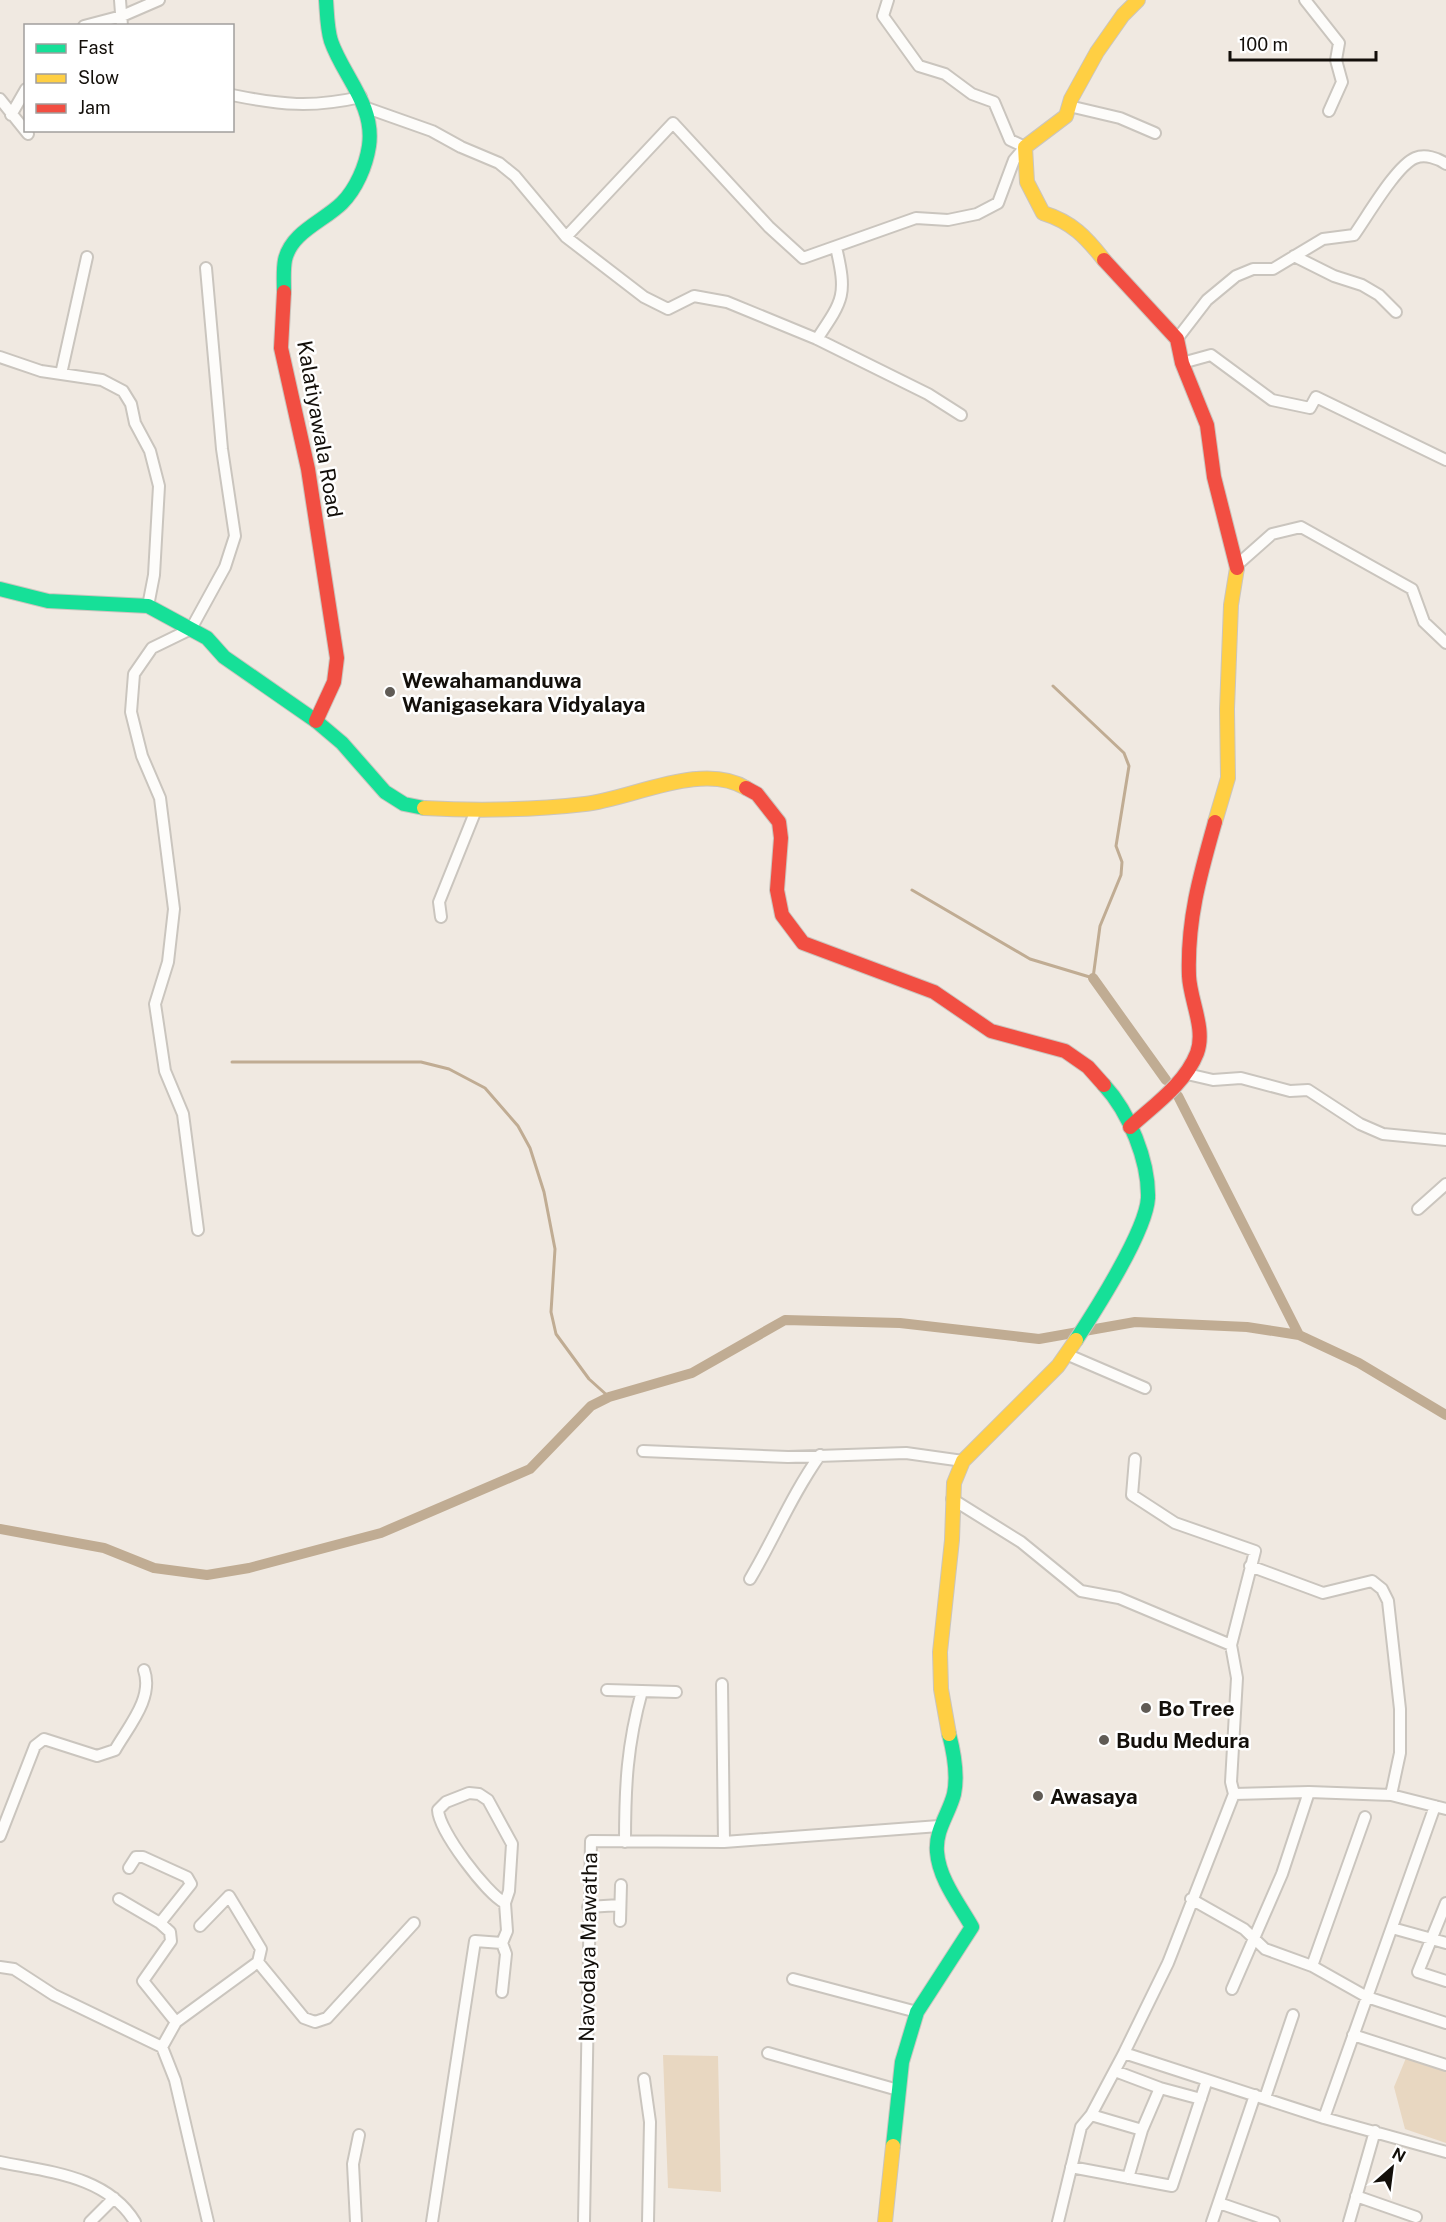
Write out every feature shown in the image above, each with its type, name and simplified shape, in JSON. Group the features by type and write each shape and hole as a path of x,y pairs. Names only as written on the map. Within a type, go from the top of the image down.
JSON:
{"street":[{"path":"120,0 122,21"},
{"path":"99,24 122,21 159,0"},
{"name":"Kalatiyawala Road","path":"316,721 334,682 338,658 308,469 281,348 285,259 290,245 300,233 339,205 363,171 371,136 364,103 331,41 326,0"},
{"path":"888,0 884,16 919,66 945,74 972,94 994,102 1010,140 1025,147"},
{"path":"566,237 673,123 769,227 803,258 916,218 948,220 977,214 998,203 1014,160 1025,147 1066,116 1097,51 1123,15 1138,0"},
{"path":"1305,0 1340,43 1336,60 1342,82 1329,111"},
{"path":"11,115 24,92"},
{"path":"234,95 282,106 364,103 432,131 499,164 516,176 566,237 644,297 668,309 694,296 727,302 817,339 928,394 961,415"},
{"path":"0,99 24,130"},
{"path":"1069,106 1120,118 1155,133"},
{"path":"1025,147 1023,173 1028,190 1043,213 1065,220 1086,236 1116,276 1155,313 1177,339 1182,363 1207,424 1214,477 1237,565 1231,605 1227,709 1228,778 1194,900 1189,975 1192,1004 1198,1026 1198,1050 1186,1074 1130,1127"},
{"path":"1177,339 1207,300 1236,276 1253,269 1273,269 1323,239 1354,235 1400,171 1414,158 1426,156 1446,164"},
{"path":"817,339 840,304 843,276 836,247"},
{"path":"1294,256 1379,295 1396,312"},
{"path":"62,374 87,257"},
{"path":"198,1230 183,1114 165,1071 155,1004 168,962 174,909 160,798 142,756 131,712 134,674 152,648 191,629 225,567 235,537 222,449 206,268"},
{"path":"1182,363 1211,355 1272,400 1310,408 1316,397 1446,460"},
{"path":"0,357 41,371 102,380 123,391 131,404 135,423 150,451 159,486 154,575 148,606"},
{"path":"1237,565 1272,534 1301,527 1412,589 1425,622 1446,643"},
{"path":"0,589 48,601 148,606 207,638 224,657 316,721 342,743 385,792 404,804 425,808 476,810 584,804 605,801 655,785 705,778 742,784 757,794 778,822 781,838 777,890 782,915 803,943 934,992 991,1031 1065,1051 1088,1067 1111,1092 1142,1149 1148,1199 1132,1244 1094,1313 1058,1366 963,1461 953,1481 950,1495 952,1498 952,1540 941,1634 941,1690 953,1749 954,1793 939,1826 937,1851 941,1872 972,1927 917,2012 902,2062 885,2222"},
{"path":"441,917 439,902 476,810"},
{"path":"1186,1074 1213,1080 1241,1078 1290,1090 1308,1090 1360,1124 1383,1134 1446,1140"},
{"path":"1418,1209 1446,1184"},
{"path":"1066,1354 1144,1389"},
{"path":"643,1451 788,1457 906,1453 963,1461"},
{"path":"750,1579 773,1539 786,1507 820,1455"},
{"path":"1058,2222 1081,2127 1091,2115 1125,2053 1168,1963 1191,1899 1234,1794 1231,1782 1238,1678 1231,1645 1255,1551 1175,1523 1132,1495 1135,1459"},
{"path":"952,1498 1021,1542 1081,1591 1119,1598 1231,1645"},
{"path":"1250,1566 1323,1593 1372,1581 1382,1589 1388,1601 1400,1709 1400,1754 1391,1796"},
{"path":"0,1836 35,1746 44,1739 97,1756 115,1750 146,1696 148,1682 144,1670"},
{"path":"722,1684 724,1842"},
{"path":"607,1690 676,1692"},
{"path":"625,1842 626,1770 632,1729 642,1691"},
{"path":"1234,1794 1309,1792 1391,1796 1446,1809"},
{"path":"1232,1989 1282,1874 1309,1792"},
{"path":"502,1992 506,1954 502,1943 507,1931 505,1903 509,1891 512,1844 488,1800 479,1794 469,1793 446,1802 438,1810 439,1818 464,1858 496,1899 505,1903"},
{"path":"1324,2118 1435,1806"},
{"path":"1312,1966 1365,1817"},
{"name":"Navodaya Mawatha","path":"584,2222 591,1841 724,1842 939,1826"},
{"path":"129,1868 136,1857 143,1857 187,1877 191,1884 160,1923"},
{"path":"620,1921 621,1885"},
{"path":"162,2047 176,2022 258,1962 261,1949 229,1896 200,1926"},
{"path":"119,1899 160,1923 170,1932 171,1941 143,1982 176,2022"},
{"path":"1191,1899 1256,1938 1265,1949 1312,1966 1367,1997 1446,2023"},
{"path":"1446,1904 1418,1972 1446,1981"},
{"path":"588,1907 620,1905"},
{"path":"258,1962 304,2018 315,2022 327,2019 414,1923"},
{"path":"1392,1928 1446,1943"},
{"path":"432,2222 475,1941 502,1943"},
{"path":"0,1967 14,1969 54,1995 162,2047 175,2080 208,2222"},
{"path":"794,1979 917,2012"},
{"path":"1212,2222 1293,2015"},
{"path":"1353,2035 1446,2065"},
{"path":"768,2053 898,2090"},
{"path":"1125,2053 1324,2118 1446,2152"},
{"path":"1115,2071 1160,2088 1201,2099"},
{"path":"644,2079 650,2122 648,2222"},
{"path":"1071,2167 1172,2186 1207,2080"},
{"path":"1128,2178 1142,2130 1160,2088"},
{"path":"1091,2115 1142,2130"},
{"path":"1348,2222 1375,2131"},
{"path":"356,2222 353,2164 359,2135"},
{"path":"0,2162 72,2177 108,2192 135,2222"},
{"path":"1356,2196 1416,2217"},
{"path":"90,2222 114,2198"},
{"path":"1219,2203 1274,2222"}],"shaded area":[{"path":"663,2055 718,2056 721,2192 668,2188"},
{"path":"1406,2058 1446,2070 1446,2143 1405,2129 1394,2087"}],"waterway":[{"path":"912,890 1030,959 1093,978 1100,926 1121,875 1122,862 1116,846 1129,766 1124,753 1053,686"},
{"path":"1093,978 1166,1080"},
{"path":"232,1062 421,1062 449,1069 485,1088 518,1126 530,1148 544,1192 555,1249 551,1312 556,1334 589,1379 609,1397"},
{"path":"1178,1096 1299,1335"},
{"path":"0,1529 104,1548 154,1568 207,1575 249,1568 381,1533 530,1469 591,1406 609,1397 692,1373 785,1320 900,1323 1039,1339 1135,1322 1247,1327 1299,1335 1359,1363 1446,1415"}],"traffic: fast":[{"path":"284,292 284,264 288,250 301,234 335,209 352,191 360,177 369,146 370,131 363,104 331,41 326,0"},
{"path":"0,589 48,601 148,606 207,638 224,657 316,721 342,743 385,792 404,804 424,808"},
{"path":"1076,1340 1107,1291 1129,1250 1139,1230 1148,1198 1145,1169 1136,1138 1122,1109 1104,1085"},
{"path":"893,2146 902,2062 917,2012 972,1927 941,1872 937,1852 938,1836 952,1801 956,1779 949,1734"}],"traffic: slow":[{"path":"1104,260 1078,231 1043,213 1027,182 1025,147 1066,116 1071,99 1097,52 1123,15 1138,0"},
{"path":"1215,822 1228,778 1227,709 1231,605 1237,568"},
{"path":"424,808 505,809 585,804 666,784 709,778 728,781 746,788"},
{"path":"949,1734 941,1689 940,1652 952,1540 954,1483 963,1461 1058,1366 1076,1340"},
{"path":"885,2222 893,2146"}],"traffic: jam":[{"path":"1104,260 1177,339 1182,363 1207,425 1214,477 1237,568"},
{"path":"284,292 281,348 308,469 337,658 334,682 316,721"},
{"path":"746,788 757,794 779,822 781,838 777,890 782,915 803,943 934,992 991,1031 1065,1051 1088,1067 1104,1085"},
{"path":"1130,1127 1177,1084 1185,1075 1197,1053 1200,1034 1189,976 1190,936 1200,879 1215,822"}],"place":[{"name":"Wewahamanduwa Wanigasekara Vidyalaya","path":"390,692"},
{"name":"Bo Tree","path":"1146,1708"},
{"name":"Budu Medura","path":"1104,1740"},
{"name":"Awasaya","path":"1038,1796"}]}
